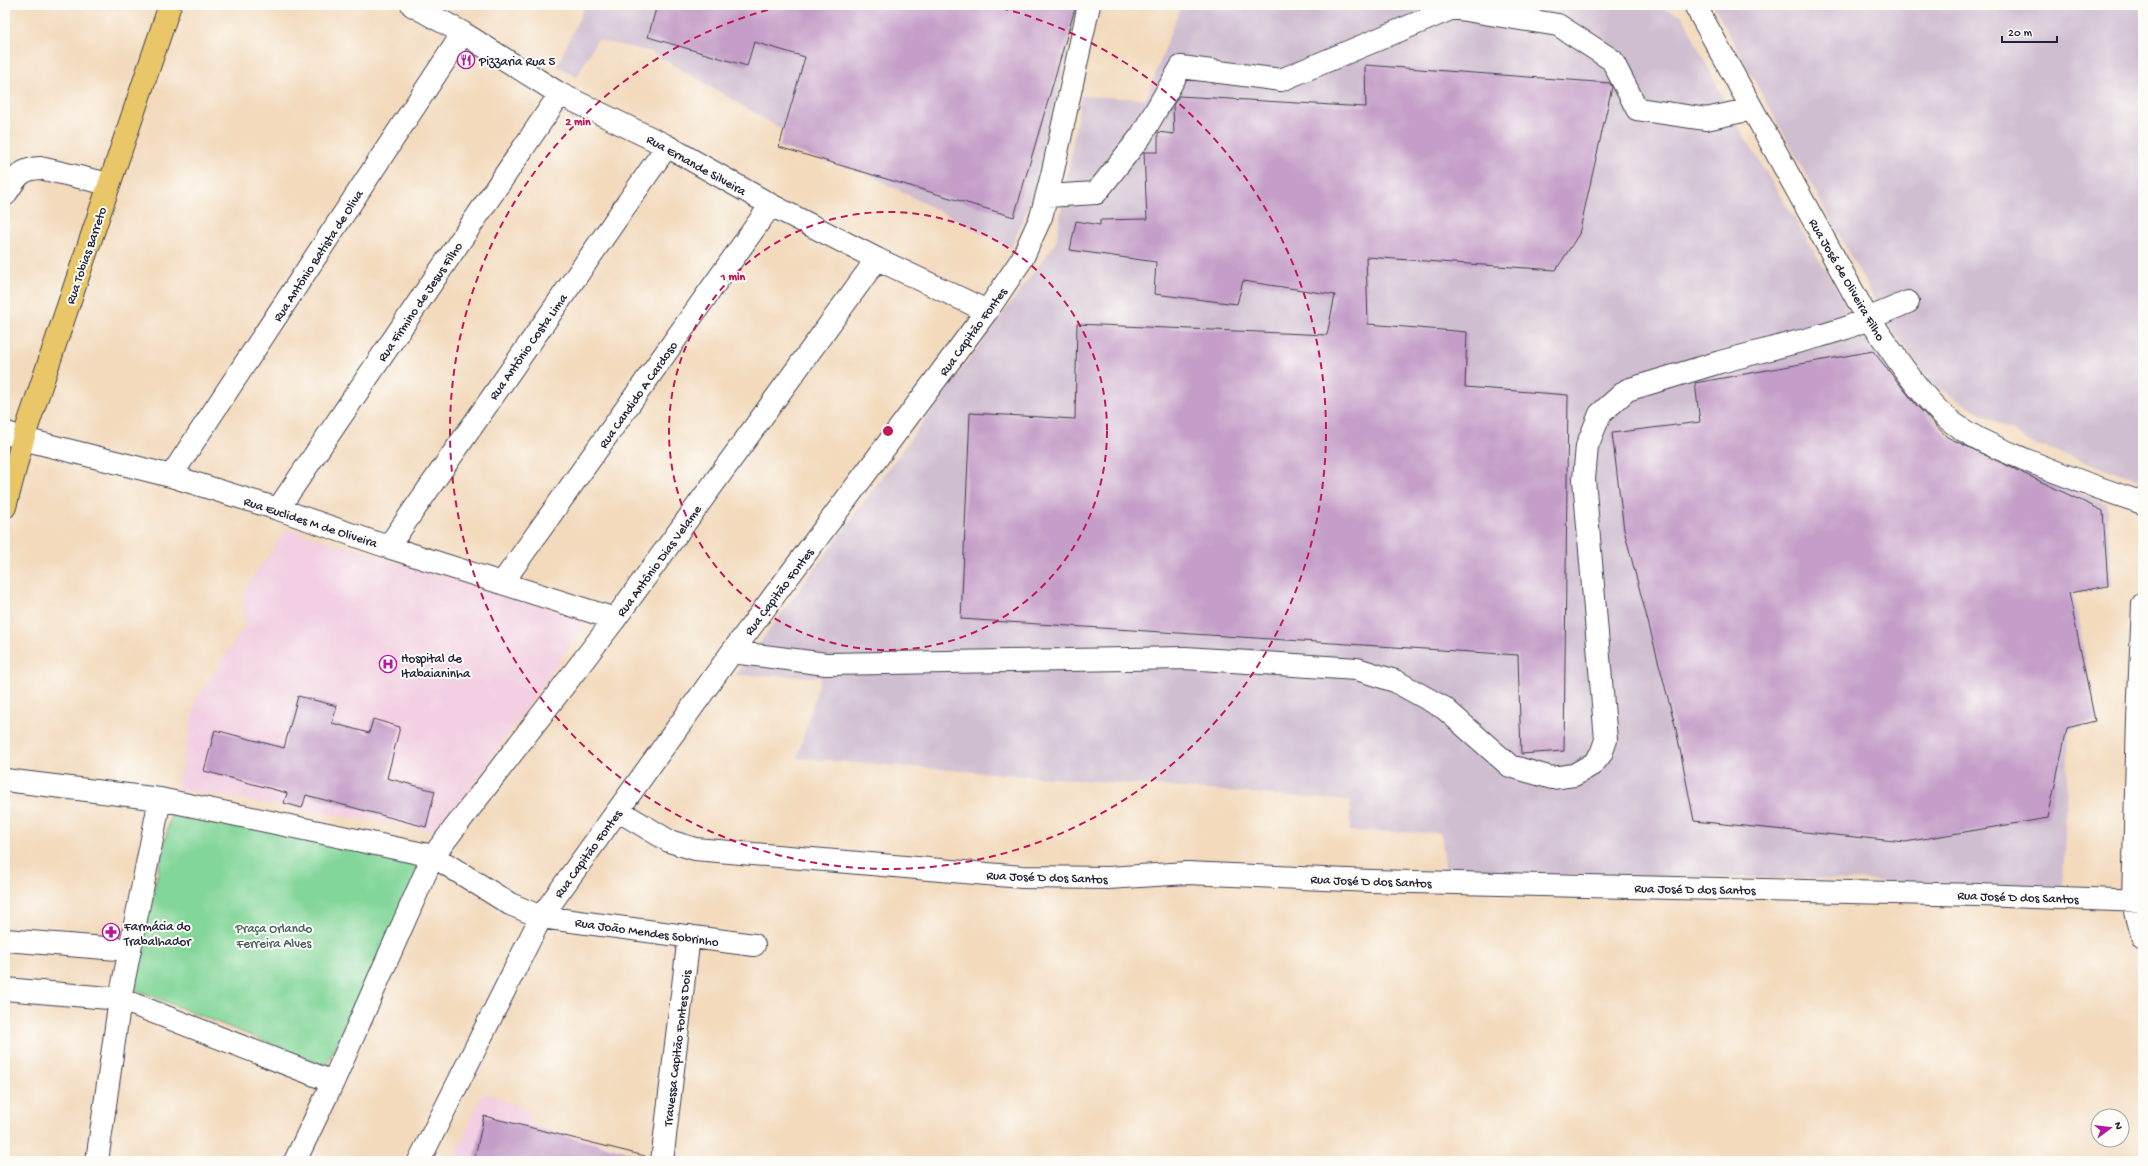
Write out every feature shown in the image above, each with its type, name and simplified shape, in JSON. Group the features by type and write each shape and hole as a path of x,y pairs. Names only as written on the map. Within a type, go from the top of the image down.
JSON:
{"main road":[{"name":"Rua Tobias Barreto","path":"5,507 14,435 109,184 170,5"}],"street":[{"name":"Rua Ernande Silveira","path":"412,5 463,33 560,94 667,146 772,205 877,259 988,312"},
{"name":"Rua Capitão Fontes","path":"419,1161 541,917 619,811 732,652 988,312 1022,260 1041,217 1047,196 1089,5"},
{"name":"Rua José de Oliveira Filho","path":"1695,5 1869,318 1894,357 1938,410 1971,436 2082,483 2143,502"},
{"path":"1047,196 1096,193 1141,136 1181,67 1281,80 1453,8 1558,25 1612,60 1637,109 1706,119 1752,109"},
{"name":"Rua Antônio Batista de Oliva","path":"171,476 463,33"},
{"name":"Rua Firmino de Jesus Filho","path":"278,509 560,94"},
{"name":"Rua Antônio Costa Lima","path":"388,547 667,146"},
{"path":"5,195 22,171 28,168 40,168 109,184"},
{"name":"Rua Candido A Cardoso","path":"502,583 772,205"},
{"name":"Rua Antônio Dias Velame","path":"433,856 615,618 877,259"},
{"path":"732,652 826,664 1185,658 1357,669 1395,681 1444,708 1510,766 1552,778 1574,775 1593,764 1602,754 1606,740 1584,479 1587,446 1600,414 1627,390 1720,362 1820,336 1908,302"},
{"name":"Rua Euclides M de Oliveira","path":"14,435 171,476 278,509 388,547 615,618"},
{"path":"2143,604 2138,900 2143,939"},
{"path":"5,780 160,799 433,856 333,1082 295,1161"},
{"path":"97,1161 120,999 160,799"},
{"name":"Rua José D dos Santos","path":"619,811 670,841 696,849 1022,877 1108,878 1187,873 1371,881 2138,900"},
{"name":"Rua João Mendes Sobrinho","path":"433,856 510,904 541,917 754,945"},
{"name":"Travessa Capitão Fontes Dois","path":"662,1161 689,936"},
{"path":"5,940 130,950"},
{"path":"5,989 120,999 333,1082"}],"shaded area":[{"path":"585,5 1077,5 1040,177 1011,248 793,136 652,52 597,40 577,77 557,66"},
{"path":"1181,5 1651,5 1682,15 1731,114 1874,350 1948,435 2107,504 2112,587 2073,593 2098,722 2069,730 2063,887 1783,878 1446,874 1441,833 1350,831 1350,801 797,758 821,677 736,675 1056,242 1081,96 1146,99"},
{"path":"1713,5 2143,5 2143,481 2031,443 1933,385 1890,328"},
{"name":"Hospital de Itabaianinha","path":"287,529 587,620 440,832 176,789 196,700 244,627 244,590"},
{"path":"483,1092 531,1112 528,1124 629,1151 627,1161 453,1161"}],"green space":[{"name":"Praça Orlando Ferreira Alves","path":"172,810 423,862 326,1066 132,988"}],"building":[{"path":"657,5 1076,5 1014,217 779,147 805,57 754,42 747,66 648,37"},
{"path":"1365,65 1610,83 1612,87 1579,234 1556,270 1366,257 1368,324 1467,332 1465,387 1568,395 1564,751 1521,754 1518,655 961,619 970,413 1075,419 1077,324 1327,335 1335,295 1243,281 1237,304 1154,294 1156,262 1070,250 1076,221 1100,225 1100,220 1147,219 1144,152 1158,152 1158,132 1174,134 1173,105 1179,96 1366,107"},
{"path":"1873,351 1917,406 1947,437 2103,511 2108,586 2069,593 2095,721 2067,728 2048,818 1905,842 1694,821 1676,729 1624,530 1612,433 1700,422 1695,383"},
{"path":"298,696 337,706 332,723 369,733 373,719 400,727 387,778 435,791 426,827 306,795 302,808 284,803 287,793 204,771 215,730 284,748"},
{"path":"484,1116 645,1156 644,1161 474,1161"}],"place":[{"name":"Pizzaria Rua 5","path":"466,60"},
{"name":"Hospital de Itabaianinha","path":"388,664"},
{"name":"Farmácia do Trabalhador","path":"111,932"}]}
